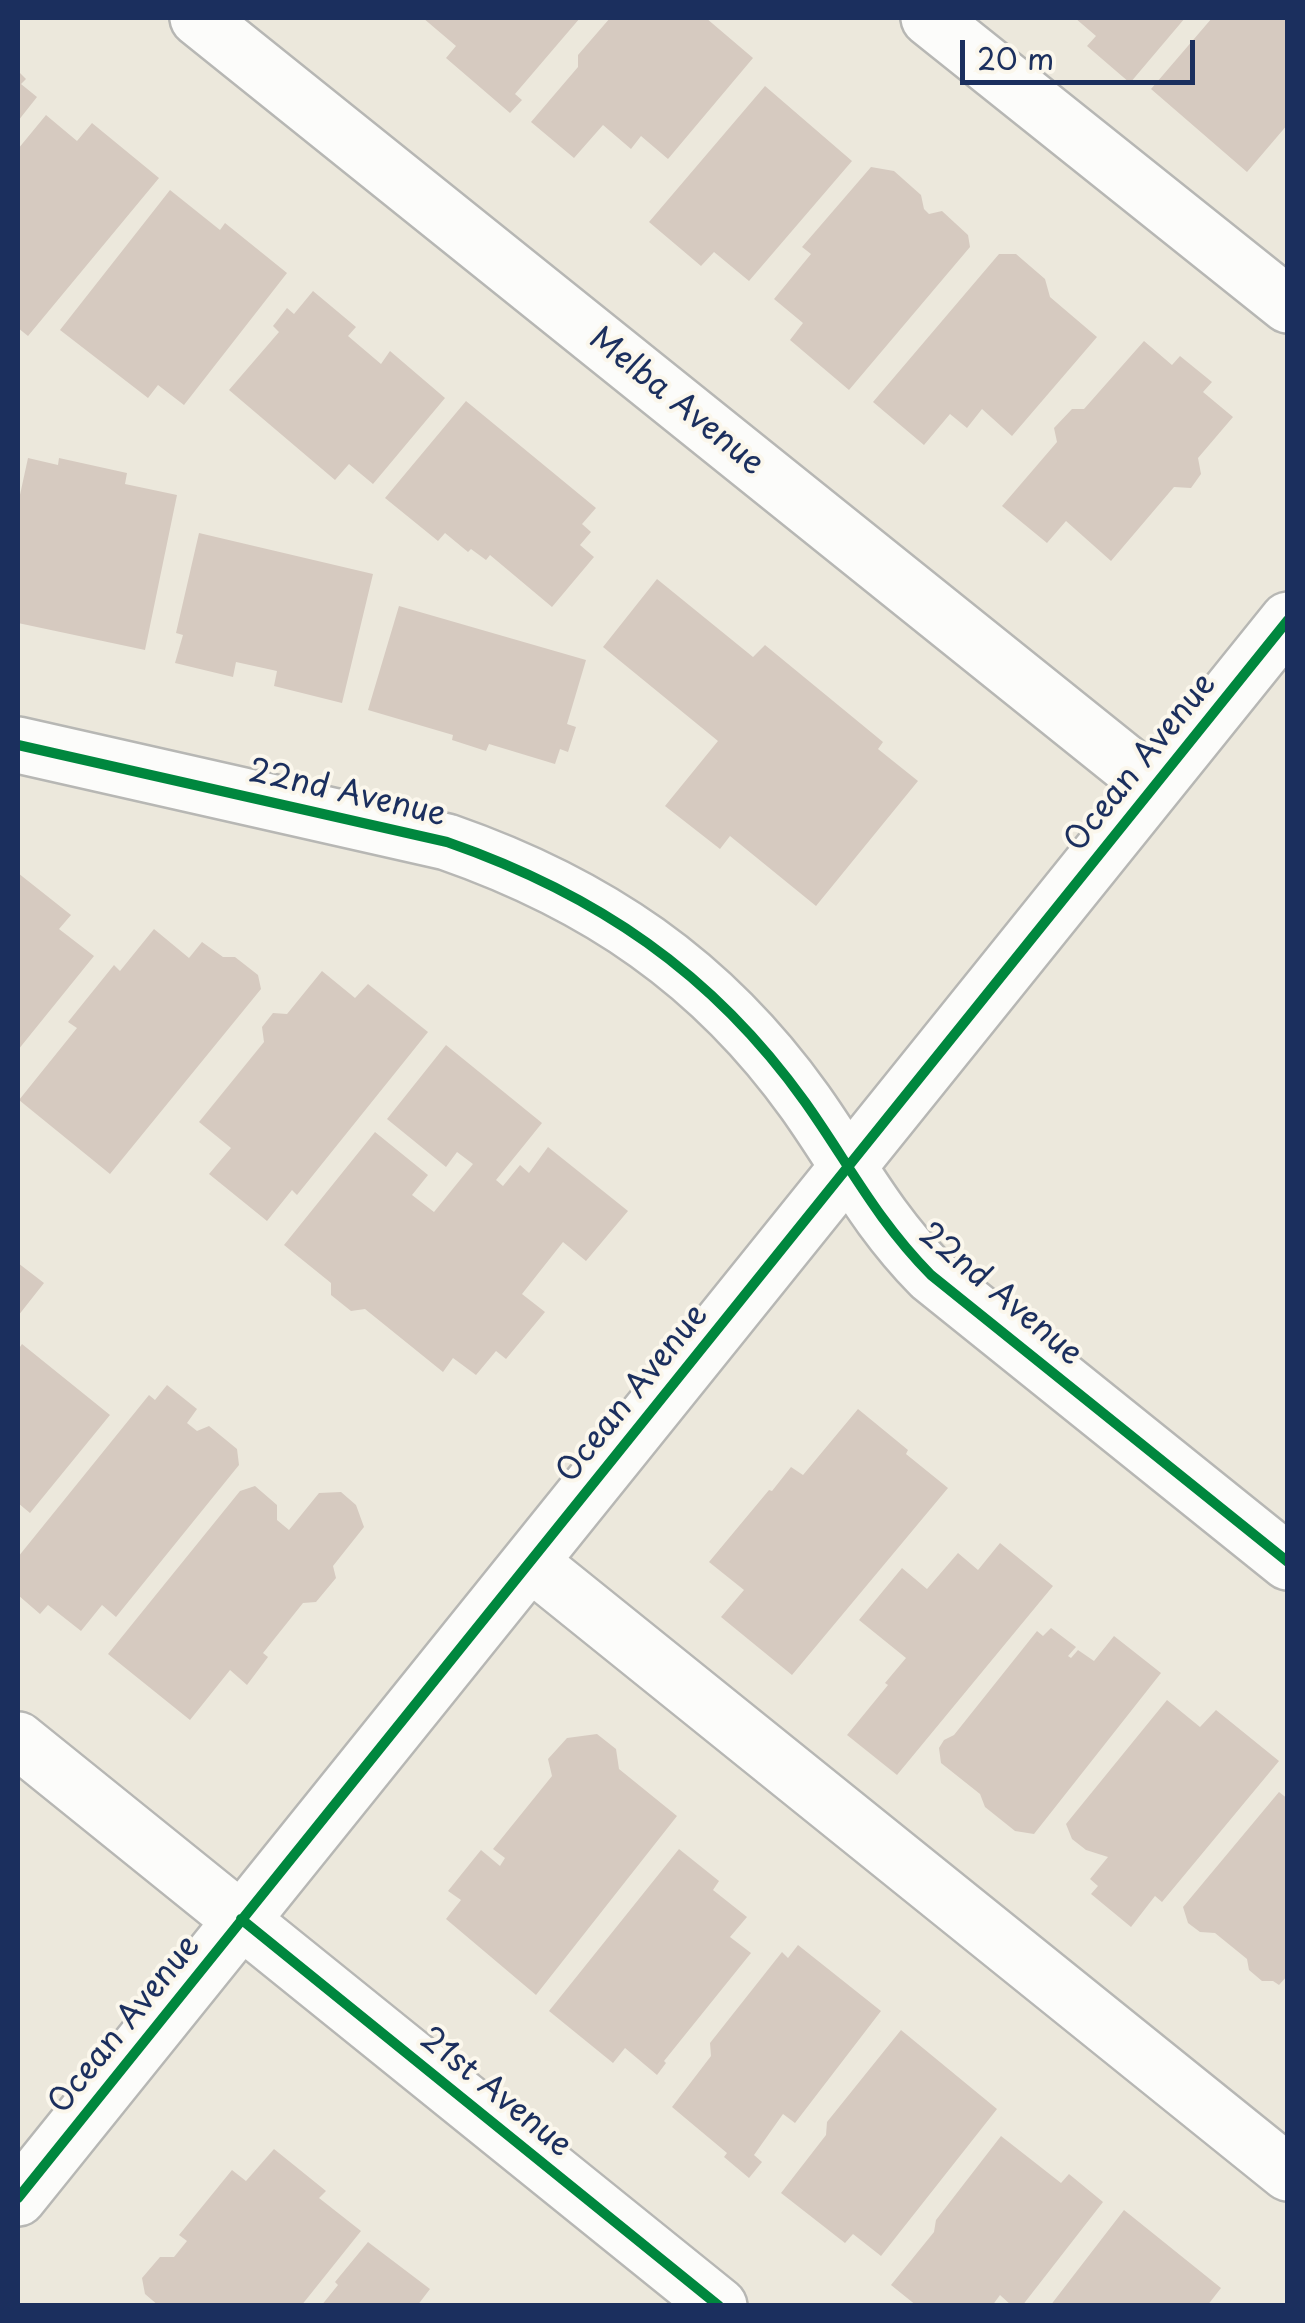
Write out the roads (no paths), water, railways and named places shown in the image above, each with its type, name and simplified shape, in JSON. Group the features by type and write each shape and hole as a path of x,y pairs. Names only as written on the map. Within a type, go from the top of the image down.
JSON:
{"street":[{"name":"Melba Avenue","path":"198,18 1154,786"},
{"path":"929,18 1288,306"},
{"name":"Ocean Avenue","path":"18,2198 1288,620"},
{"name":"22nd Avenue","path":"18,744 446,842 510,864 622,923 674,960 725,1006 788,1080 897,1240 930,1275 1288,1562"},
{"path":"530,1562 1288,2174"},
{"name":"21st Avenue","path":"18,1740 719,2306"}]}
